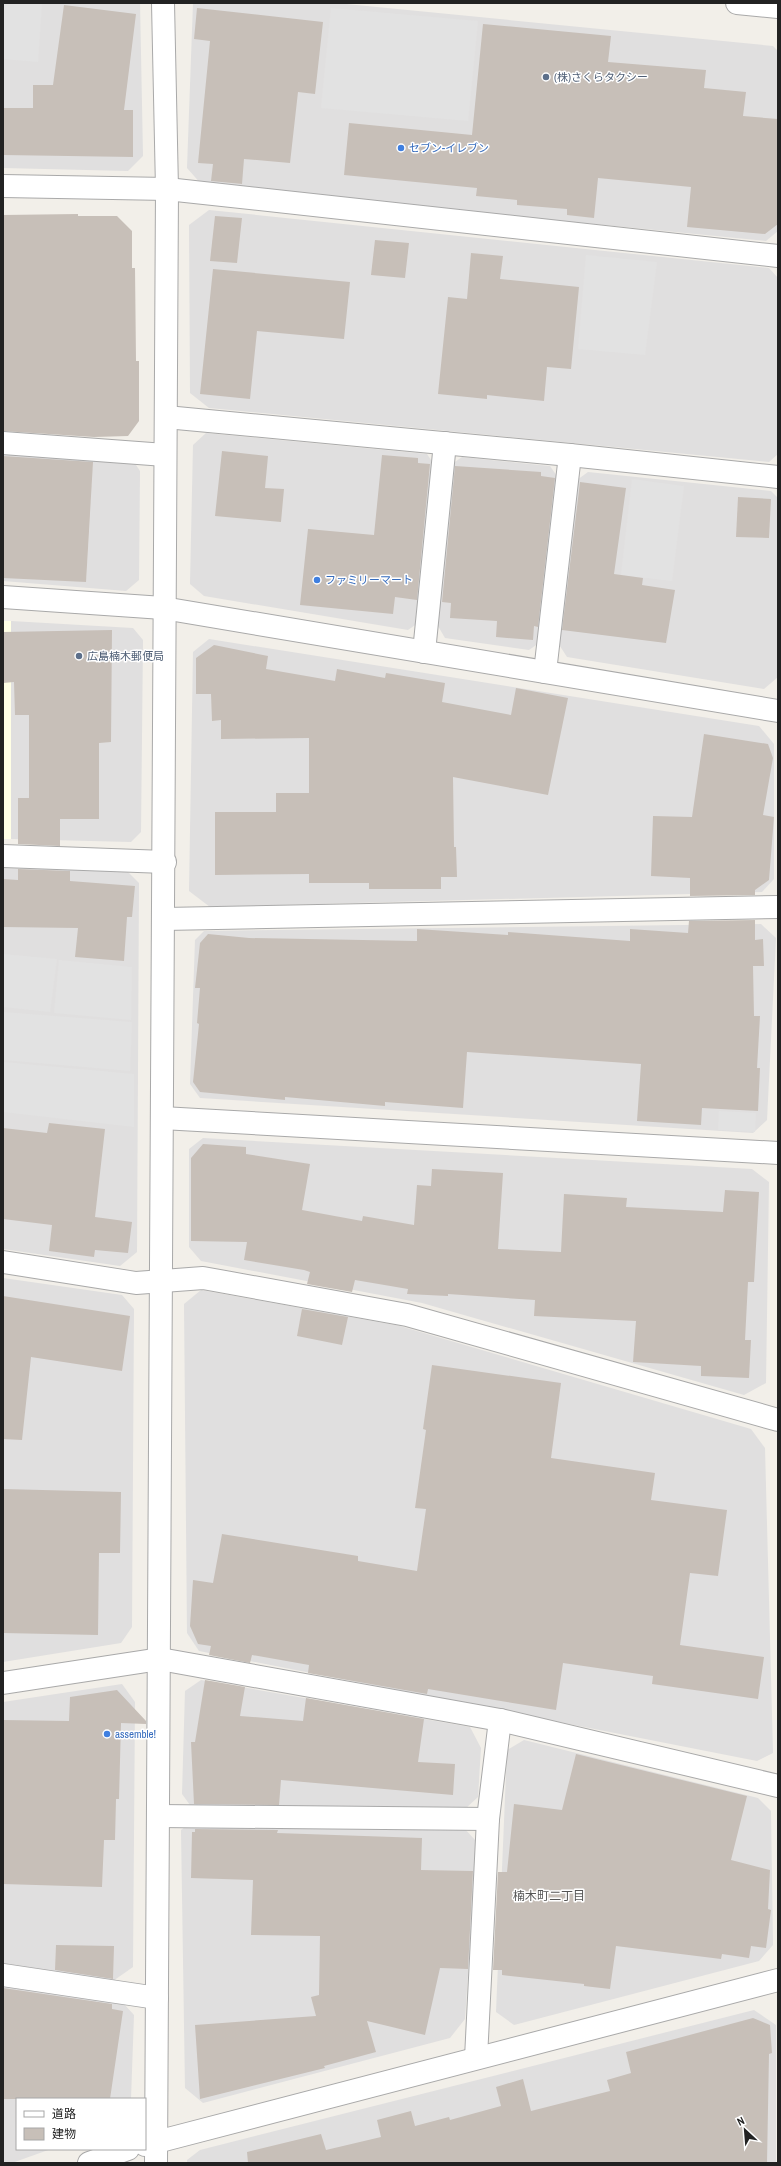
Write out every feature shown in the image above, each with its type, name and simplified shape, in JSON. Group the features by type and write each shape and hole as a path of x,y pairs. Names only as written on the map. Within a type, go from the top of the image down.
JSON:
{"street":[{"path":"163,3 167,189 163,608 164,919 159,1816 157,1998 152,2150 476,2058 778,1980"},
{"path":"737,3 778,8"},
{"path":"3,186 167,189 778,256"},
{"path":"166,417 570,455 778,477"},
{"path":"3,443 165,455"},
{"path":"424,652 445,443"},
{"path":"546,672 570,455"},
{"path":"3,597 163,608 778,710"},
{"path":"3,856 164,862"},
{"path":"164,919 778,907"},
{"path":"162,1118 778,1153"},
{"path":"3,1262 136,1283 203,1278 407,1315 778,1420"},
{"path":"3,1683 160,1659 500,1720 778,1786"},
{"path":"476,2058 488,1819 500,1720"},
{"path":"159,1816 488,1819"},
{"path":"3,1975 157,1998"},
{"path":"89,2163 125,2150"}],"shaded area":[{"path":"3,3 140,3 143,156 128,171 3,168"},
{"path":"3,3 42,3 38,62 3,59"},
{"path":"193,3 336,3 773,46 778,51 778,231 766,241 202,185 187,168"},
{"path":"331,8 478,21 468,121 321,108"},
{"path":"209,210 769,268 778,278 778,454 769,462 209,408 190,393 189,225"},
{"path":"586,255 657,262 645,355 578,349"},
{"path":"206,433 427,454 433,463 418,623 408,630 204,596 190,584 193,445"},
{"path":"3,450 132,459 140,471 139,580 126,591 3,581"},
{"path":"462,457 550,466 559,479 542,641 529,650 445,638 438,626 452,464"},
{"path":"588,472 771,491 778,498 778,677 764,689 567,657 558,643 577,480"},
{"path":"632,479 684,486 672,581 621,575"},
{"path":"3,621 11,621 11,839 3,839"},
{"path":"11,621 133,628 143,640 141,832 131,842 11,839"},
{"path":"209,639 759,726 774,744 774,879 762,892 210,907 189,891 193,652"},
{"path":"3,868 127,871 139,883 137,1252 120,1266 3,1249"},
{"path":"761,924 776,938 767,1120 753,1133 200,1098 190,1084 195,940 204,931"},
{"path":"3,954 57,959 50,1012 3,1007"},
{"path":"59,960 132,967 131,1020 54,1013"},
{"path":"3,1012 132,1022 130,1071 3,1060"},
{"path":"3,1062 134,1074 134,1127 3,1112"},
{"path":"719,1111 756,1113 755,1132 718,1130"},
{"path":"203,1138 752,1169 769,1182 766,1383 744,1395 422,1303 201,1261 189,1247 189,1149"},
{"path":"3,1278 122,1295 134,1309 132,1627 121,1643 3,1662"},
{"path":"201,1290 400,1326 751,1429 765,1448 773,1753 757,1761 199,1651 187,1633 184,1304"},
{"path":"201,1680 470,1727 481,1748 478,1797 465,1809 190,1805 182,1794 185,1691"},
{"path":"122,1684 135,1702 133,1967 113,1981 3,1966 3,1702"},
{"path":"524,1740 758,1798 771,1811 773,1945 759,1961 514,2025 496,2012 507,1750"},
{"path":"190,1823 463,1827 477,1842 465,2019 450,2038 203,2103 185,2088 181,1830"},
{"path":"3,1985 123,2003 134,2015 131,2098 16,2098 16,2150 48,2150 12,2163 3,2163"},
{"path":"754,2010 776,2025 776,2163 187,2163 187,2160 200,2150"}],"building":[{"path":"64,5 136,14 124,110 133,110 133,157 3,155 3,108 33,108 33,85 53,85"},
{"path":"197,8 323,22 315,94 298,92 290,163 244,159 242,184 211,181 213,164 198,163 210,41 194,39"},
{"path":"483,24 611,36 608,62 706,70 704,88 746,92 743,116 778,119 778,224 765,234 687,227 691,187 598,178 594,218 567,215 567,209 517,205 517,200 476,196 477,188 344,175 349,123 472,135"},
{"path":"78,214 78,216 117,216 132,231 132,268 135,268 136,361 139,361 139,421 128,436 94,437 3,431 3,215"},
{"path":"215,216 242,218 237,263 210,261"},
{"path":"375,240 409,243 405,278 371,275"},
{"path":"471,253 503,256 500,279 579,287 571,369 547,367 544,401 487,395 487,399 438,394 448,297 467,299"},
{"path":"213,269 350,282 344,339 257,331 250,399 200,394"},
{"path":"222,451 268,456 265,488 284,489 281,522 215,516"},
{"path":"382,455 418,458 418,463 430,464 417,600 395,597 393,614 300,605 308,529 374,535"},
{"path":"3,456 93,462 86,582 3,578"},
{"path":"455,466 541,472 541,476 555,478 538,627 534,626 533,640 496,637 497,621 450,618 451,603 442,602"},
{"path":"580,482 626,488 614,574 643,578 642,585 675,590 666,643 562,630"},
{"path":"738,497 771,499 769,538 736,537"},
{"path":"112,630 111,742 99,743 99,819 60,819 60,846 18,844 18,798 29,798 29,715 15,715 14,682 3,683 3,632"},
{"path":"214,645 268,656 266,669 335,681 337,669 385,678 386,673 445,683 442,702 511,715 516,688 568,698 548,795 453,777 454,847 456,847 457,877 441,877 441,889 369,889 369,883 309,883 309,874 215,875 215,812 276,812 276,793 309,793 309,738 221,739 221,720 212,721 211,694 196,694 196,658"},
{"path":"704,734 768,744 773,758 763,815 774,817 769,880 755,890 755,895 690,896 690,878 651,876 653,816 692,817"},
{"path":"18,869 70,871 70,881 135,886 132,917 127,917 124,961 75,957 78,928 3,927 3,879 18,880"},
{"path":"755,920 755,940 763,939 764,966 753,966 754,1016 760,1016 757,1068 760,1068 758,1111 702,1108 701,1125 637,1121 641,1064 467,1052 463,1108 385,1102 385,1106 285,1097 285,1100 200,1092 193,1082 199,1024 197,1023 200,988 195,988 200,943 208,934 249,938 417,941 417,929 508,935 508,932 630,941 630,929 688,933 689,921"},
{"path":"49,1123 105,1129 95,1217 132,1222 128,1253 95,1250 94,1257 49,1251 52,1225 3,1219 3,1128 47,1133"},
{"path":"203,1144 246,1147 246,1154 310,1164 302,1210 362,1221 363,1216 414,1225 417,1185 431,1186 432,1169 503,1173 498,1249 561,1252 564,1194 627,1198 626,1207 723,1212 725,1190 759,1192 754,1282 748,1282 745,1340 751,1340 749,1378 701,1376 701,1366 633,1362 636,1321 534,1316 535,1300 448,1294 448,1296 407,1294 408,1289 355,1280 352,1292 307,1284 310,1272 244,1260 247,1242 191,1241 191,1158"},
{"path":"3,1296 130,1316 122,1371 31,1357 22,1440 3,1439"},
{"path":"302,1309 348,1317 342,1345 297,1336"},
{"path":"432,1365 561,1383 551,1458 655,1473 651,1500 727,1510 718,1576 690,1573 680,1645 764,1657 758,1699 652,1684 653,1676 563,1663 556,1710 428,1689 427,1694 308,1673 309,1665 252,1655 250,1663 209,1655 211,1646 198,1644 190,1626 193,1580 213,1583 222,1534 358,1556 358,1561 417,1571 426,1509 415,1508 426,1430 423,1429"},
{"path":"3,1489 121,1492 120,1553 99,1553 98,1635 3,1633"},
{"path":"205,1680 245,1687 240,1716 303,1721 306,1698 424,1719 418,1762 455,1764 453,1795 281,1780 279,1805 194,1804 191,1742 195,1742"},
{"path":"117,1690 146,1721 146,1724 121,1723 119,1799 116,1799 115,1840 104,1840 102,1887 3,1884 3,1720 69,1721 70,1697"},
{"path":"576,1754 747,1796 731,1860 770,1870 768,1909 771,1910 766,1948 751,1946 749,1958 722,1954 721,1959 616,1946 610,1989 584,1986 584,1984 502,1975 502,1970 493,1970 498,1872 507,1872 514,1804 562,1810"},
{"path":"195,1829 278,1830 277,1833 422,1838 421,1870 473,1871 468,1969 440,1968 425,2035 367,2021 376,2052 324,2066 325,2068 200,2099 195,2025 316,2016 311,1997 319,1995 320,1936 251,1935 253,1880 191,1878 192,1832 195,1832"},
{"path":"56,1945 114,1946 113,1979 55,1970"},
{"path":"3,1988 112,2004 112,2009 123,2011 110,2098 3,2099"},
{"path":"753,2018 770,2025 772,2053 769,2054 767,2163 248,2163 247,2152 321,2134 326,2150 381,2137 377,2120 411,2111 415,2126 449,2117 450,2120 501,2106 496,2087 523,2079 531,2111 610,2091 607,2080 631,2073 626,2052"}],"place":[{"name":"(株)さくらタクシー","path":"546,77"},
{"name":"セブン-イレブン","path":"401,148"},
{"name":"ファミリーマート","path":"317,580"},
{"name":"広島楠木郵便局","path":"79,656"},
{"name":"assemble!","path":"107,1734"}],"district":[{"name":"楠木町二丁目","path":"549,1896"}]}
